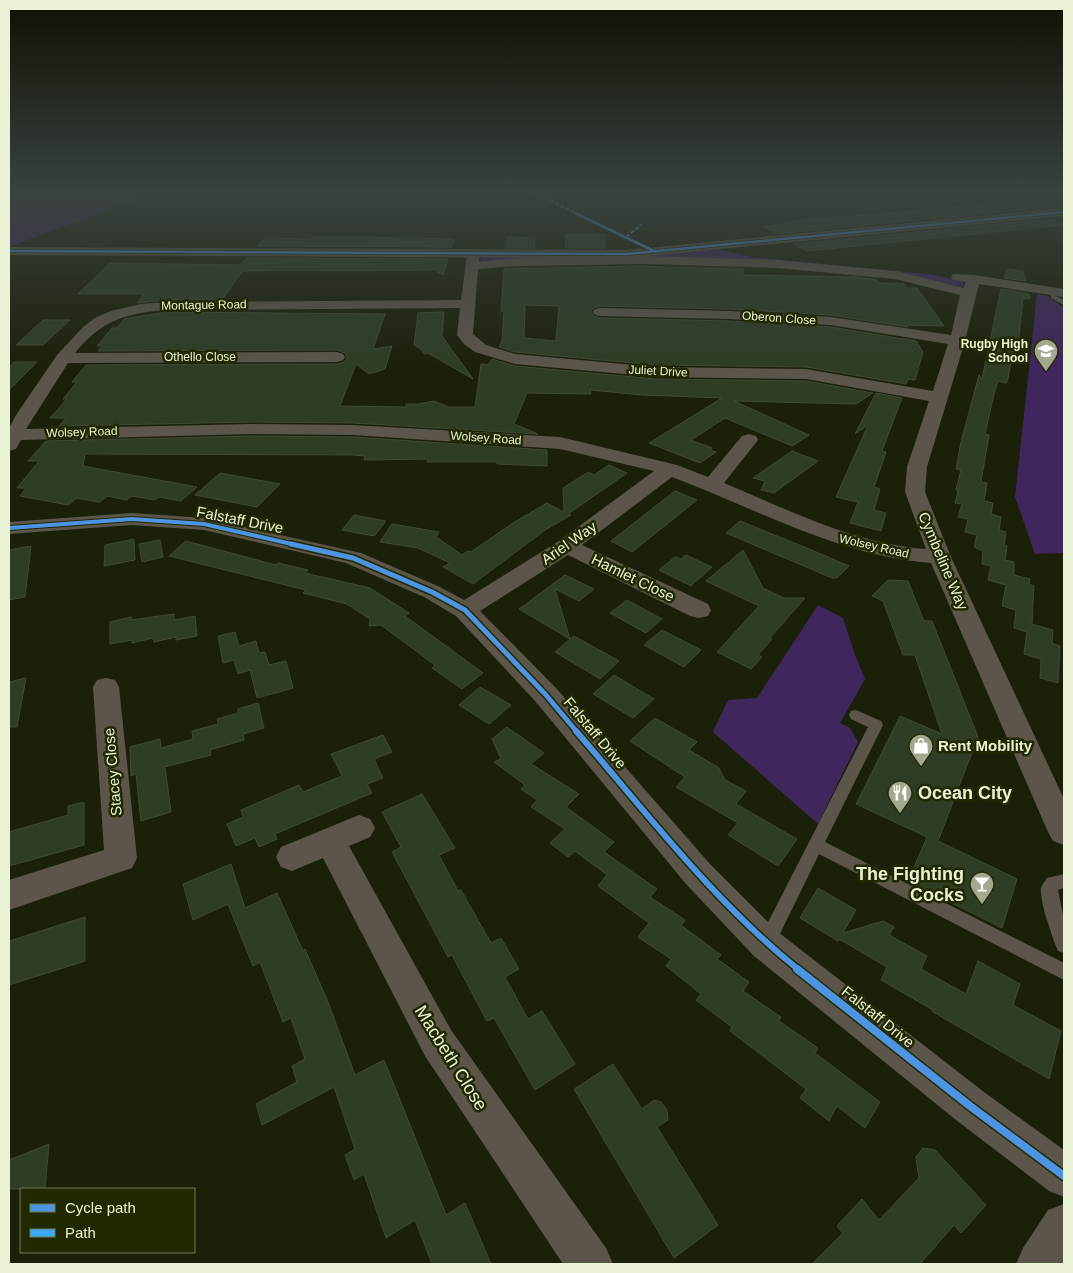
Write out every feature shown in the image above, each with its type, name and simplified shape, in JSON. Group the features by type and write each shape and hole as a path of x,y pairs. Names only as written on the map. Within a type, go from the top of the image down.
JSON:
{"street":[{"path":"30,251 517,262 646,260 777,264 894,275 971,286 1058,292"},
{"path":"473,260 655,251"},
{"path":"737,251 742,254 869,266 971,286"},
{"path":"762,251 782,258"},
{"name":"Juliet Drive","path":"473,260 465,334 470,342 494,354 514,359 656,372 806,374 938,397"},
{"name":"Cymbeline Way","path":"971,286 957,341 917,467 915,492 940,557 1064,832"},
{"name":"Montague Road","path":"12,440 63,358 98,322 113,315 145,307 283,304 467,304"},
{"name":"Oberon Close","path":"600,312 729,315 831,321 957,341"},
{"name":"Othello Close","path":"63,358 337,357"},
{"name":"Wolsey Road","path":"12,440 251,429 353,430 560,443 670,469 828,534 901,554 940,557"},
{"path":"712,485 748,440"},
{"name":"Ariel Way","path":"465,610 567,546 670,469"},
{"name":"Falstaff Drive","path":"9,528 84,521 132,519 204,524 353,558 432,592 465,610 546,695 698,874 766,944 970,1106 1064,1176"},
{"name":"Hamlet Close","path":"567,546 700,611"},
{"name":"Stacey Close","path":"9,895 121,858 106,687"},
{"name":"Macbeth Close","path":"292,857 344,835 438,1043 590,1264"},
{"path":"1039,1264 1064,1226"}],"lane":[{"path":"1058,292 1053,297 1064,303"},
{"path":"766,944 876,725 856,715"},
{"path":"816,845 1064,972"},
{"path":"1064,881 1053,883 1049,889 1053,911 1064,944"}],"shaded area":[{"path":"638,251 728,251 751,257 926,274 956,279 964,283 963,287 954,287 911,277 767,262 478,262 485,256"},
{"name":"Rugby High School","path":"1037,294 1047,296 1064,308 1064,553 1035,554 1015,497"},
{"path":"818,605 843,618 865,679 840,723 850,728 858,742 818,824 713,732 728,700 757,698"}],"building":[{"path":"246,258 448,259 443,275 434,270 242,271 222,300 167,300 137,303 144,294 78,294 110,263 240,265"},
{"path":"634,266 743,269 744,275 874,279 881,283 904,284 907,288 917,288 944,326 906,325 908,327 831,315 729,309 600,306 595,307 591,311 593,316 600,318 729,321 831,327 916,341 923,352 915,380 908,379 906,384 806,367 656,365 515,352 499,347 502,341 504,311 501,311 504,269","holes":["525,305 559,306 556,341 524,338"]},
{"path":"1007,269 1023,271 1026,281 1004,278"},
{"path":"1001,289 1029,294 1031,298 1023,299 1018,345 1013,350 1008,379 1006,383 998,381 994,394 985,434 989,435 981,482 987,483 984,501 993,503 991,514 1001,517 999,530 1006,532 1004,545 1007,546 1005,560 1014,562 1014,575 1030,579 1029,584 1034,586 1032,624 1053,630 1052,643 1060,646 1058,683 1040,678 1041,659 1024,654 1027,632 1014,628 1016,610 1002,606 1006,585 988,580 991,566 982,564 983,551 974,547 977,535 965,532 968,519 958,517 962,504 955,503 961,470 956,469 961,442 979,375 982,379"},
{"path":"167,312 385,314 373,349 392,346 385,369 369,374 356,364 340,406 406,407 406,404 434,401 449,407 475,407 481,364 488,365 492,359 515,366 656,379 806,381 873,393 856,404 734,401 809,435 792,446 725,418 691,440 712,448 711,450 716,452 700,463 649,443 722,398 642,395 590,390 591,394 527,393 514,424 538,434 353,423 251,422 59,426 66,418 50,418 67,399 63,399 77,382 72,382 86,365 337,364 344,362 347,358 345,353 337,350 98,351 102,346 97,346 112,328 117,328 124,319"},
{"path":"444,312 442,336 473,379 428,353 424,354 421,349 414,345 418,313"},
{"path":"43,320 70,320 43,345 16,345"},
{"path":"14,362 37,362 9,390 9,367"},
{"path":"876,393 902,398 882,451 886,452 874,487 880,489 874,510 886,513 881,531 850,523 858,502 836,497 868,425 855,434"},
{"path":"251,436 353,437 547,450 547,466 497,464 497,462 427,462 428,459 364,460 365,456 352,455 85,454 83,466 197,487 181,501 159,497 155,500 132,496 126,500 107,496 99,502 77,498 68,505 20,496 26,488 17,488 39,461 28,461 46,441"},
{"path":"792,451 818,461 774,493 761,490 765,481 753,478"},
{"path":"609,465 627,473 568,514 571,515 545,530 473,584 443,567 450,563 418,548 380,542 392,524 439,532 436,537 462,555 468,551 471,552 513,523 547,503 564,512 563,488 588,472 594,475"},
{"path":"220,473 280,484 257,507 195,495"},
{"path":"675,491 697,500 632,552 611,541"},
{"path":"354,515 386,521 374,536 342,530"},
{"path":"740,521 849,566 837,578 832,578 726,533"},
{"path":"134,539 135,560 104,566 105,545"},
{"path":"160,540 163,557 142,562 139,544"},
{"path":"186,541 276,565 278,563 308,570 305,573 370,588 409,613 405,616 483,673 462,689 432,668 435,665 381,625 369,626 370,619 347,604 303,593 306,590 169,556"},
{"path":"31,546 25,597 9,600 9,550"},
{"path":"743,550 763,588 784,598 805,598 770,638 772,639 758,655 762,657 751,669 717,652 759,606 706,581"},
{"path":"686,555 712,567 691,586 659,570 675,557 681,559"},
{"path":"565,575 594,589 579,601 555,589 570,639 519,609"},
{"path":"888,580 908,581 924,621 932,621 978,737 938,841 1017,879 1002,928 908,881 927,837 856,804 900,716 942,734 915,655 903,655 883,601 872,596"},
{"path":"627,600 662,619 646,633 610,613"},
{"path":"174,614 174,620 195,616 197,636 176,640 176,637 154,642 153,638 132,643 132,640 110,644 110,622 131,617 131,620"},
{"path":"662,630 701,650 684,667 644,645"},
{"path":"235,632 239,646 256,641 259,653 265,652 269,665 286,661 293,688 257,698 250,670 238,674 234,660 223,663 218,636"},
{"path":"574,636 619,661 600,679 555,652"},
{"path":"614,675 654,699 633,718 593,694"},
{"path":"26,678 17,727 9,727 9,682"},
{"path":"480,687 511,705 489,724 459,705"},
{"path":"258,703 264,728 243,734 244,740 210,750 211,755 165,767 171,812 141,821 136,774 131,776 130,747 160,739 161,748 193,739 192,731 218,724 217,719 238,713 238,709"},
{"path":"655,718 697,742 689,750 719,768 725,780 746,791 736,804 797,839 778,866 728,835 738,823 676,787 685,777 630,741"},
{"path":"507,727 544,753 531,764 579,794 566,807 614,842 604,852 657,889 650,897 685,920 681,925 721,955 717,959 749,982 743,991 781,1017 779,1021 818,1048 815,1053 880,1102 865,1128 837,1106 829,1121 800,1098 806,1089 730,1031 732,1027 696,1000 701,994 666,966 671,959 638,937 649,923 598,886 607,875 575,851 568,857 550,843 565,829 531,807 537,800 521,789 525,785 494,762 501,759 492,739"},
{"path":"383,735 392,752 374,759 383,778 367,784 372,793 275,834 277,839 259,847 255,838 236,846 227,824 243,817 241,810 299,785 303,792 342,776 331,754"},
{"path":"422,794 455,848 439,855 458,891 461,890 491,943 501,938 519,969 505,977 528,1019 542,1011 575,1064 535,1090 494,1018 487,1021 452,955 448,957 392,852 401,847 382,812"},
{"path":"84,802 84,845 9,866 9,832 68,815 68,806"},
{"path":"231,864 245,908 277,893 303,951 305,949 328,1002 355,1075 384,1060 446,1215 465,1203 491,1264 432,1264 415,1220 386,1238 364,1174 354,1180 345,1155 355,1149 334,1087 262,1125 256,1104 297,1082 292,1066 305,1059 291,1018 283,1022 260,962 253,966 228,904 193,920 183,884"},
{"path":"818,888 856,910 843,933 883,921 894,927 889,935 927,956 921,969 966,994 978,961 1020,984 1013,1005 1061,1031 1049,1079 881,980 887,967 800,918"},
{"path":"85,917 85,961 9,985 9,941"},
{"path":"613,1064 642,1109 654,1100 661,1102 667,1110 668,1120 657,1127 718,1225 674,1258 574,1089"},
{"path":"49,1144 45,1188 9,1189 9,1160"},
{"path":"923,1148 935,1150 986,1205 961,1233 954,1225 920,1264 812,1264 843,1233 837,1226 862,1199 879,1220 919,1178 916,1157"}],"cycle path":[{"path":"93,251 627,254 654,251"},
{"path":"9,528 132,519 204,524 353,558 432,592 465,610 546,695 698,874 766,944 970,1106 1064,1176"}],"place":[{"name":"Rugby High School","path":"1046,372"},
{"name":"Rent Mobility","path":"921,767"},
{"name":"Ocean City","path":"900,814"},
{"name":"The Fighting Cocks","path":"982,905"}]}
